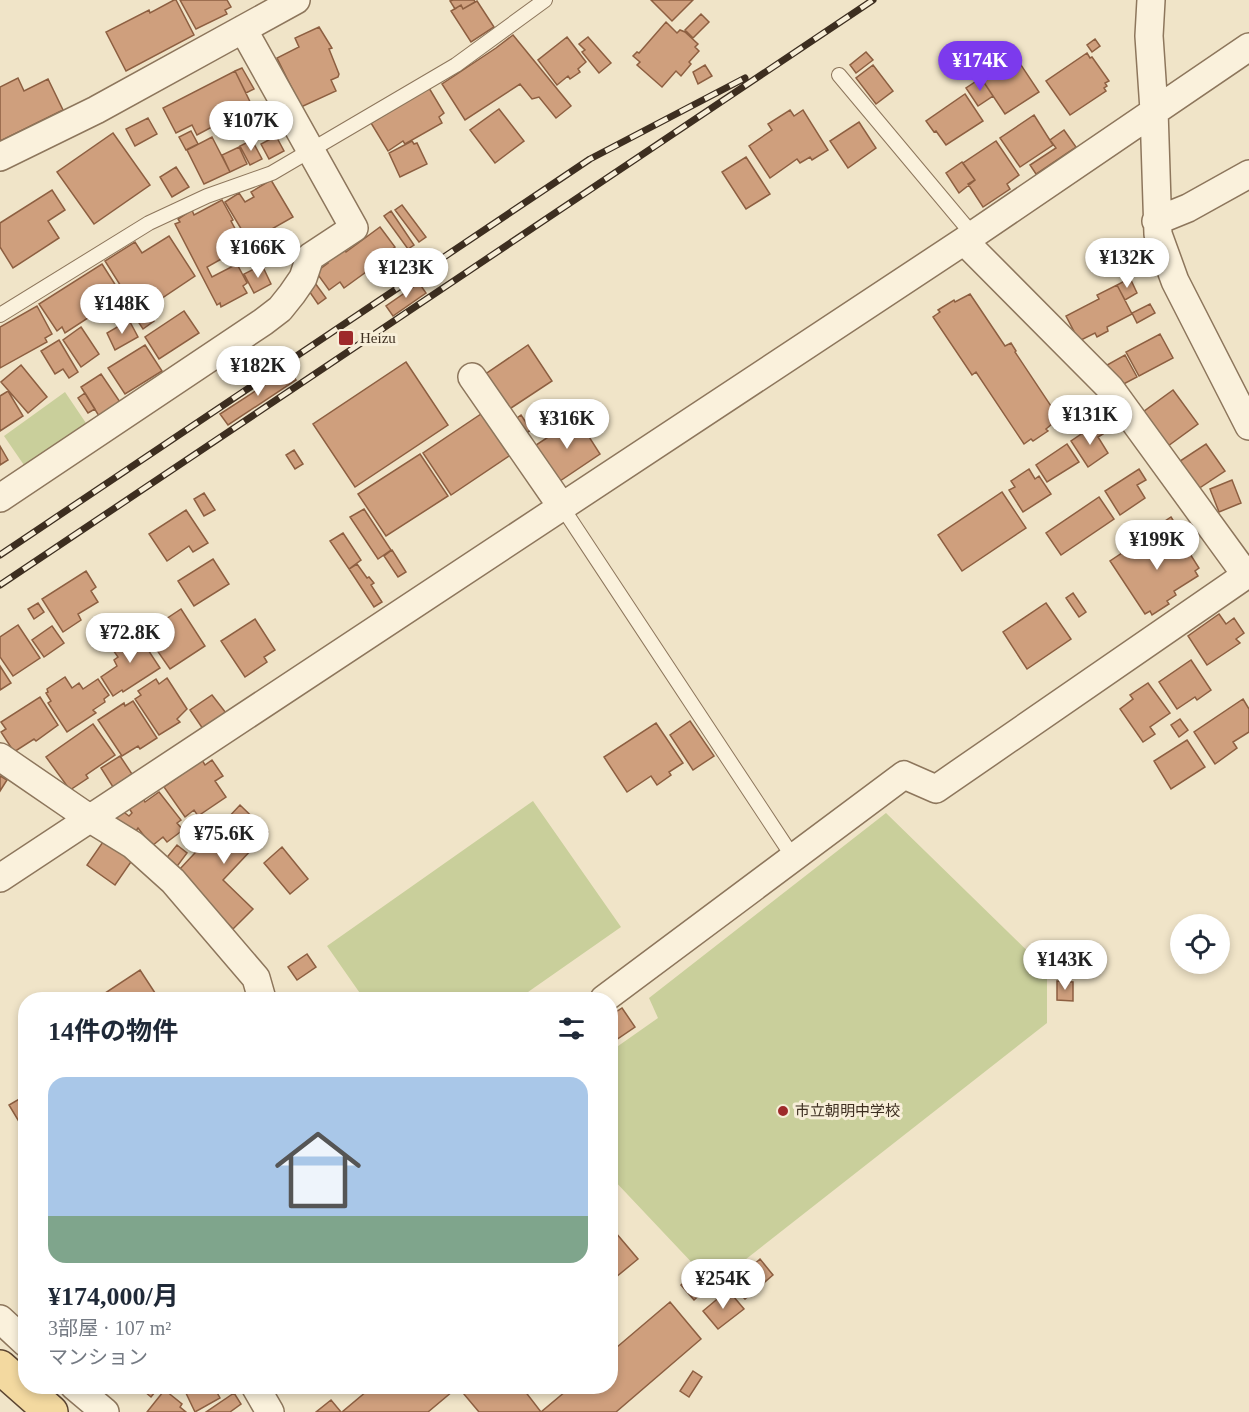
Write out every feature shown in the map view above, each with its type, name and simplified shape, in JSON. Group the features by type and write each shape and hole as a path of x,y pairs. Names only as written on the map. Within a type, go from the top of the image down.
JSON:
{"main road":[{"path":"0,1366 18,1382"},
{"path":"31,1394 51,1412"}],"street":[{"path":"0,158 96,110 296,0"},
{"path":"1151,0 1149,36 1155,110 1158,234 1175,281 1249,426"},
{"path":"0,498 263,322 280,309 292,294 303,278 310,257 354,228 243,29"},
{"path":"0,878 968,238 1249,47"},
{"path":"1156,221 1188,208 1249,174"},
{"path":"614,992 904,775 936,789 1246,575 1110,388 968,238"},
{"path":"472,377 562,507"},
{"path":"0,757 133,845 173,881 256,978 260,992"},
{"path":"0,1319 18,1336"},
{"path":"84,1394 105,1412"},
{"path":"260,1394 270,1412"}],"lane":[{"path":"0,315 149,223 207,196 272,173 456,65 545,0"},
{"path":"839,75 968,238"},
{"path":"562,507 793,857"}],"green space":[{"path":"65,392 88,426 26,468 4,436"},
{"path":"533,801 621,927 528,992 359,992 327,946"},
{"name":"市立朝明中学校","path":"886,813 1047,970 1047,1023 713,1285 618,1184 618,1046 658,1018 649,998"}],"building":[{"path":"174,0 194,35 126,71 106,32"},
{"path":"180,0 227,0 231,7 225,10 227,14 196,29"},
{"path":"474,0 475,2 463,9 461,5 455,9 450,1"},
{"path":"651,0 693,0 672,21"},
{"path":"477,1 494,27 471,42 451,11 461,5 463,9"},
{"path":"701,14 709,22 693,38 685,30"},
{"path":"666,22 677,33 680,30 685,32 698,44 695,47 699,51 681,76 676,71 662,87 637,65 640,62 633,56 639,53"},
{"path":"319,27 332,48 329,49 339,74 331,80 336,91 301,107 277,58 299,47 295,38"},
{"path":"513,35 571,106 556,118 539,97 532,99 520,84 465,120 442,84"},
{"path":"567,37 586,62 578,69 580,72 570,79 568,76 557,85 538,60"},
{"path":"588,37 611,63 599,73 582,52 585,50 579,44"},
{"path":"1095,39 1100,46 1092,52 1087,45"},
{"path":"866,52 873,60 856,73 850,65"},
{"path":"1087,53 1109,81 1105,83 1106,91 1070,115 1046,81"},
{"path":"1015,56 1039,92 1005,114 981,78"},
{"path":"705,65 712,76 698,84 693,72"},
{"path":"873,65 893,91 876,104 856,78"},
{"path":"242,68 254,89 246,93 235,71"},
{"path":"235,71 255,112 226,127 223,121 197,135 192,125 176,133 163,108"},
{"path":"18,78 24,91 48,79 63,110 0,141 0,87"},
{"path":"981,78 993,96 978,106 966,88"},
{"path":"429,88 444,113 439,117 442,123 405,144 403,141 388,151 371,123"},
{"path":"965,94 983,121 946,145 926,121"},
{"path":"499,109 524,141 495,163 470,130"},
{"path":"790,110 794,116 803,110 828,150 812,160 810,157 800,163 797,159 770,178 749,146 772,130 768,124"},
{"path":"1034,115 1053,145 1020,167 1000,138"},
{"path":"148,118 157,134 135,146 126,129"},
{"path":"859,122 876,148 848,168 830,141"},
{"path":"1064,130 1076,147 1036,174 1030,165 1056,148 1050,140"},
{"path":"191,131 198,144 186,150 179,137"},
{"path":"113,133 150,185 94,224 57,172"},
{"path":"276,136 284,151 269,159 261,144"},
{"path":"212,137 230,172 204,184 187,150"},
{"path":"252,140 262,159 250,165 240,146"},
{"path":"412,141 414,144 417,143 427,164 400,177 389,153"},
{"path":"996,141 1019,175 1007,184 1010,189 983,207 968,184 975,180 963,163"},
{"path":"239,147 247,164 230,172 222,155"},
{"path":"746,157 770,194 746,209 722,172"},
{"path":"962,162 975,180 959,193 946,173"},
{"path":"176,167 189,187 172,197 160,177"},
{"path":"271,180 293,217 249,242 225,202 239,193 245,202 254,197 251,192"},
{"path":"52,190 65,210 48,221 59,238 13,268 0,247 0,223"},
{"path":"222,200 239,236 228,242 231,245 221,250 225,257 207,267 212,277 237,264 247,283 243,286 247,293 221,307 220,303 217,305 175,224 180,222 178,219 192,210 194,215"},
{"path":"402,205 426,237 419,242 395,210"},
{"path":"391,211 414,245 408,249 384,216"},
{"path":"380,227 395,247 377,260 386,273 381,277 373,267 344,288 340,282 329,290 316,272 328,263 325,258 342,246 346,252"},
{"path":"169,236 195,276 146,309 154,321 143,329 125,302 129,299 105,261 135,242 142,253"},
{"path":"102,264 125,300 101,315 96,307 91,310 94,314 65,333 62,327 57,331 39,304"},
{"path":"262,265 271,284 254,293 244,274"},
{"path":"1130,278 1137,293 1125,300 1117,285"},
{"path":"315,283 326,298 318,304 307,288"},
{"path":"419,283 426,293 393,316 386,306"},
{"path":"1117,285 1132,314 1107,327 1108,331 1097,337 1095,333 1079,341 1066,316 1099,299 1097,295"},
{"path":"970,294 1005,346 1011,343 1059,418 1046,429 1048,431 1033,441 1031,439 1024,444 976,372 972,375 933,317 940,312 938,310 954,300 955,302"},
{"path":"1150,304 1155,313 1137,323 1132,313"},
{"path":"37,306 52,334 45,338 47,342 0,368 0,327"},
{"path":"184,311 199,333 159,359 145,337"},
{"path":"129,320 138,337 115,350 107,333"},
{"path":"81,327 99,354 81,367 63,340"},
{"path":"1160,334 1173,358 1139,376 1126,352"},
{"path":"59,340 78,372 69,378 63,369 55,374 41,351"},
{"path":"145,345 162,371 125,394 108,368"},
{"path":"528,345 552,381 508,410 484,375"},
{"path":"1125,355 1137,377 1118,387 1107,365"},
{"path":"406,362 448,425 355,487 313,424"},
{"path":"21,365 47,397 28,413 1,382"},
{"path":"289,369 296,380 228,425 220,414"},
{"path":"101,374 120,402 99,416 81,387"},
{"path":"1173,390 1198,424 1168,446 1143,412"},
{"path":"8,391 23,416 0,431 0,396"},
{"path":"85,393 95,409 88,413 78,398"},
{"path":"484,412 512,454 451,495 423,453"},
{"path":"521,415 531,430 523,435 513,421"},
{"path":"577,418 600,454 557,483 533,447"},
{"path":"1096,424 1103,434 1098,437 1108,453 1088,467 1071,441"},
{"path":"1067,444 1079,462 1047,482 1036,465"},
{"path":"1206,444 1225,471 1189,495 1171,467"},
{"path":"0,446 8,460 0,465"},
{"path":"294,450 303,464 295,469 286,455"},
{"path":"420,454 448,496 386,536 358,494"},
{"path":"1029,469 1035,479 1039,476 1051,494 1023,512 1009,490 1015,487 1011,481"},
{"path":"1139,469 1146,480 1137,485 1145,498 1120,515 1105,491"},
{"path":"1232,480 1241,503 1219,512 1210,489"},
{"path":"1002,492 1026,528 962,571 938,535"},
{"path":"204,493 215,510 204,516 194,499"},
{"path":"1099,497 1114,519 1061,555 1046,533"},
{"path":"364,509 391,550 378,559 350,517"},
{"path":"186,510 208,543 193,552 189,546 167,561 149,534"},
{"path":"1171,517 1178,528 1164,538 1156,527"},
{"path":"1178,528 1189,544 1185,546 1199,568 1195,571 1198,576 1174,591 1176,595 1167,601 1169,604 1152,615 1150,611 1145,614 1110,561 1131,547 1137,557 1143,554 1139,549 1159,536 1161,539"},
{"path":"343,533 361,560 349,569 330,541"},
{"path":"392,550 406,572 398,577 384,556"},
{"path":"213,559 229,584 194,606 178,581"},
{"path":"357,564 367,578 369,577 374,583 371,585 382,602 374,607 349,569"},
{"path":"86,571 96,587 91,591 98,602 78,614 81,620 63,632 42,599"},
{"path":"1073,593 1086,612 1079,617 1066,598"},
{"path":"38,603 44,612 34,619 28,609"},
{"path":"1046,603 1071,639 1027,669 1003,632"},
{"path":"181,609 205,646 170,669 145,633"},
{"path":"1219,614 1226,624 1234,618 1244,633 1236,639 1240,643 1207,665 1188,636"},
{"path":"158,617 160,620 152,625 150,621"},
{"path":"255,619 275,650 264,657 267,662 245,677 221,641"},
{"path":"18,625 40,658 13,676 0,657 0,637"},
{"path":"52,626 64,643 44,657 32,640"},
{"path":"135,630 160,668 113,696 101,677 117,666 114,660 118,657 113,650 119,646 116,643"},
{"path":"1191,660 1211,690 1197,700 1195,697 1177,709 1159,682"},
{"path":"0,666 11,683 0,690"},
{"path":"65,677 72,688 79,683 83,689 98,679 109,695 104,699 105,702 93,710 96,713 67,732 48,703 51,701 46,693 47,689"},
{"path":"167,678 187,709 177,719 180,722 159,735 135,699 141,695 138,691 156,679 159,684"},
{"path":"1148,683 1170,713 1150,727 1155,734 1143,742 1120,709 1133,699 1130,695"},
{"path":"212,695 226,713 203,729 190,710"},
{"path":"40,697 58,725 36,741 34,739 14,752 1,732 6,729 1,722"},
{"path":"1243,699 1249,709 1249,732 1233,742 1237,748 1215,764 1194,732"},
{"path":"133,701 157,738 140,749 138,746 122,756 98,720 124,703 125,706"},
{"path":"1180,719 1188,730 1179,737 1171,725"},
{"path":"690,721 714,756 693,770 670,735"},
{"path":"656,723 683,763 669,772 671,775 657,785 651,776 627,792 604,757"},
{"path":"93,724 115,755 86,775 88,778 70,790 46,757"},
{"path":"1187,740 1205,767 1171,789 1154,761"},
{"path":"120,756 132,774 113,787 101,768"},
{"path":"202,760 205,765 212,760 223,776 215,781 226,797 198,816 194,810 185,817 164,787"},
{"path":"0,776 7,780 0,791"},
{"path":"159,792 181,820 177,823 183,830 167,842 163,837 152,846 138,828 134,834 115,821 121,810 129,816 132,813 129,808 143,798 145,802"},
{"path":"240,805 268,832 223,880 253,909 233,929 178,871"},
{"path":"105,839 133,859 115,885 87,865"},
{"path":"177,845 187,853 175,869 164,861"},
{"path":"282,847 308,879 290,894 264,863"},
{"path":"307,954 316,967 297,980 288,967"},
{"path":"140,970 154,992 107,992"},
{"path":"1057,981 1073,982 1073,1001 1057,1000"},
{"path":"622,1008 635,1027 618,1039 618,1011"},
{"path":"18,1100 18,1120 9,1105"},
{"path":"618,1235 638,1259 618,1275"},
{"path":"760,1259 773,1275 745,1299 740,1294 748,1287 740,1277"},
{"path":"689,1278 702,1293 694,1300 681,1285"},
{"path":"728,1290 744,1309 718,1329 703,1311"},
{"path":"670,1302 701,1339 616,1412 541,1412 562,1394 618,1394 618,1346"},
{"path":"693,1371 702,1377 689,1397 680,1391"},
{"path":"161,1394 170,1394 182,1404 180,1407 186,1412 147,1412"},
{"path":"186,1394 218,1394 220,1398 195,1412"},
{"path":"233,1394 241,1404 230,1412 206,1412"},
{"path":"363,1394 449,1394 428,1412 342,1412"},
{"path":"464,1394 527,1394 541,1412 479,1412"},
{"path":"331,1400 341,1412 316,1412"}],"railway":[{"path":"0,585 873,0"},
{"path":"0,555 590,159 745,78"}],"place":[{"name":"Heizu","path":"346,338"},
{"name":"市立朝明中学校","path":"783,1111"}]}
